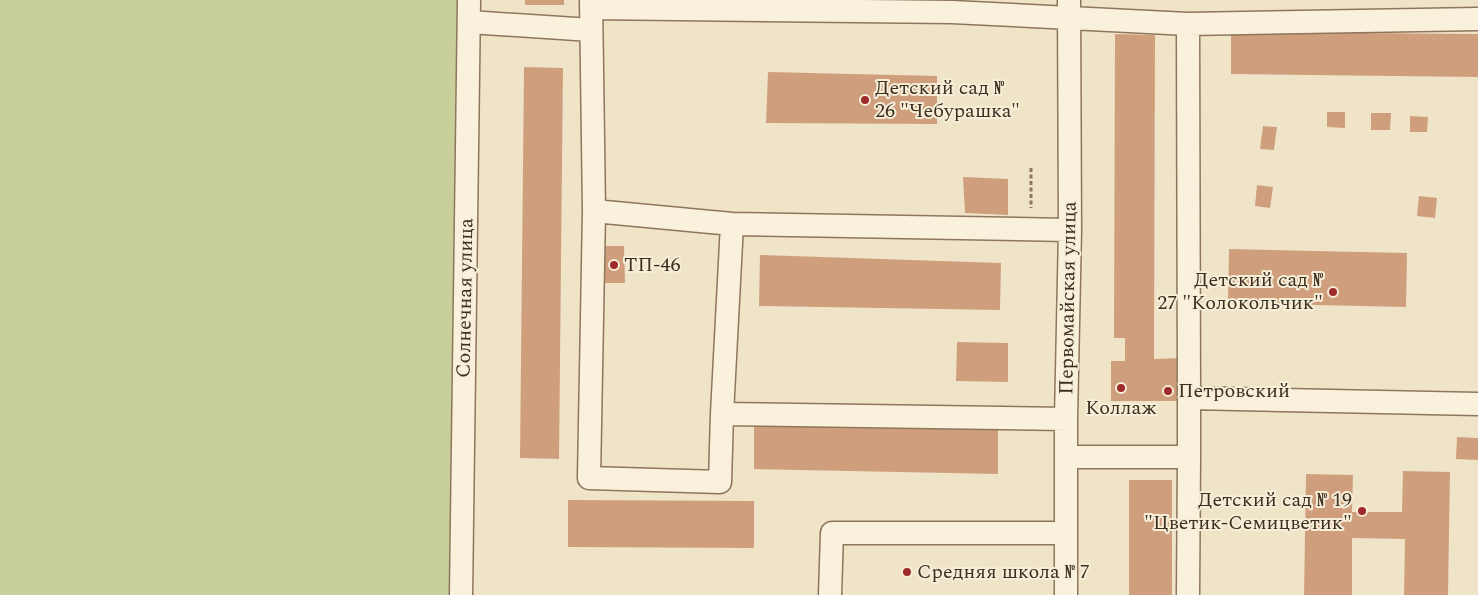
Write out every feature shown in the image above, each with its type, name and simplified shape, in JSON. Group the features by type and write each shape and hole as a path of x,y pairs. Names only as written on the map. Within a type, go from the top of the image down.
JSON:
{"street":[{"name":"Солнечная улица","path":"461,595 469,0"},
{"path":"469,22 591,13 953,6 1069,10 1188,24 1478,19"},
{"name":"Первомайская улица","path":"1066,595 1066,419 1070,230 1069,10"},
{"path":"591,13 594,211 589,478 720,482 732,224"},
{"path":"1188,24 1188,595"},
{"path":"594,211 732,224 1070,230"},
{"path":"1189,398 1478,404"},
{"path":"722,414 1066,419"},
{"path":"1066,457 1189,457"},
{"path":"830,595 832,533 1066,533"}],"path":[{"path":"1030,168 1031,229"}],"green space":[{"path":"0,0 457,0 449,595 0,595"}],"building":[{"path":"525,0 564,0 564,5 525,5"},
{"path":"1231,32 1478,34 1478,77 1231,74"},
{"path":"1115,34 1155,35 1154,359 1179,358 1179,401 1111,401 1111,361 1125,361 1125,338 1114,338"},
{"path":"524,67 563,68 559,459 520,458"},
{"path":"768,72 937,76 937,124 766,123"},
{"path":"1327,112 1345,112 1345,128 1327,127"},
{"path":"1371,113 1391,113 1390,130 1371,130"},
{"path":"1410,116 1428,117 1427,132 1410,132"},
{"path":"1263,126 1277,127 1274,150 1260,149"},
{"path":"963,177 1008,179 1008,215 965,213"},
{"path":"1257,185 1273,187 1270,208 1255,206"},
{"path":"1419,196 1437,198 1435,218 1417,216"},
{"name":"ТП-46","path":"604,246 624,246 625,283 604,283"},
{"path":"1229,249 1407,253 1406,307 1228,303"},
{"path":"760,255 1001,263 1000,310 759,306"},
{"path":"957,342 1008,343 1008,382 956,381"},
{"path":"754,423 998,428 998,474 754,469"},
{"path":"1457,437 1478,438 1478,460 1456,459"},
{"path":"1403,471 1450,472 1448,595 1404,595 1405,539 1352,538 1352,595 1304,595 1306,474 1353,475 1352,512 1402,512"},
{"path":"1129,480 1172,480 1172,595 1129,595"},
{"path":"568,500 754,501 754,548 568,547"}],"place":[{"name":"Детский сад № 26 \"Чебурашка\"","path":"865,100"},
{"name":"ТП-46","path":"614,265"},
{"name":"Детский сад № 27 \"Колокольчик\"","path":"1333,292"},
{"name":"Коллаж","path":"1121,388"},
{"name":"Петровский","path":"1168,391"},
{"name":"Детский сад № 19 \"Цветик-Семицветик\"","path":"1362,511"},
{"name":"Средняя школа № 7","path":"907,572"}]}
